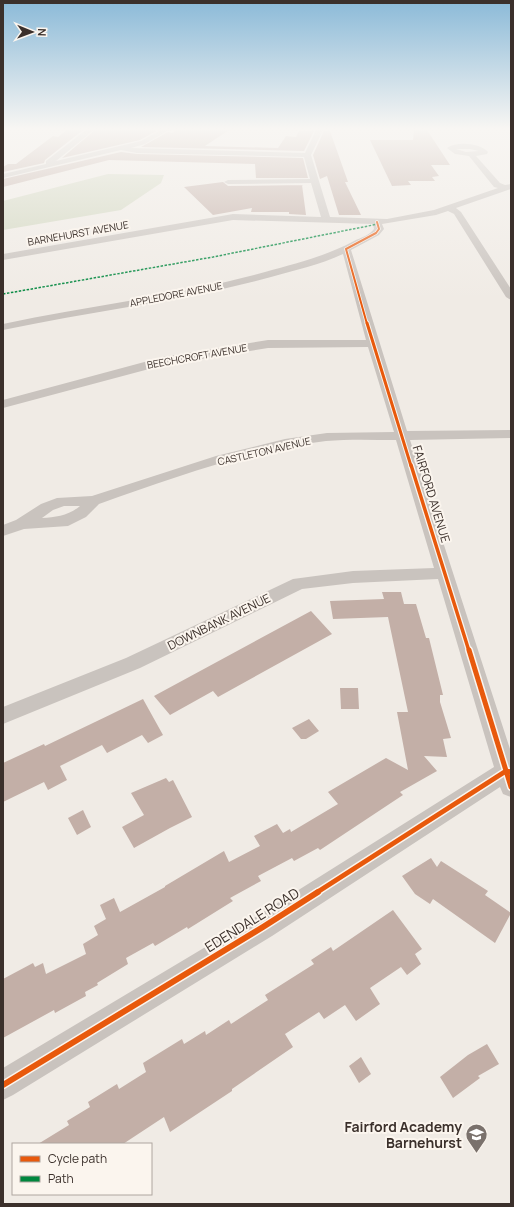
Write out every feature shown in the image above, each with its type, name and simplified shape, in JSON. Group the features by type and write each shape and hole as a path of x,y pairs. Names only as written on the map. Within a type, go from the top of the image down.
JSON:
{"street":[{"path":"316,186 326,220"},
{"name":"BARNEHURST AVENUE","path":"3,258 232,217 377,222 404,219 449,208 508,187"},
{"path":"449,208 457,212 511,297"},
{"path":"346,249 376,233 379,229 377,222"},
{"name":"APPLEDORE AVENUE","path":"3,327 45,318 179,295 244,281 324,259 346,249"},
{"name":"FAIRFORD AVENUE","path":"346,249 373,343 509,777"},
{"name":"BEECHCROFT AVENUE","path":"3,404 162,361 268,344 373,343"},
{"name":"CASTLETON AVENUE","path":"3,531 22,524 62,522 80,514 94,501 145,482 285,443 327,437 511,434"},
{"name":"DOWNBANK AVENUE","path":"3,716 133,663 299,583 353,577 445,573"},
{"name":"EDENDALE ROAD","path":"3,1085 509,777"}],"green space":[{"path":"60,186 156,186 121,210 3,230 3,201"}],"building":[{"path":"302,186 306,215 289,214 289,212 251,212 252,208 213,215 184,187"},
{"path":"330,186 347,186 361,215 339,215"},
{"path":"382,592 401,592 404,604 416,604 426,638 429,638 443,695 440,695 440,702 451,738 443,739 447,757 424,756 437,771 400,792 403,795 320,850 318,848 294,861 292,858 258,876 261,881 230,898 233,901 188,929 187,927 155,946 153,943 126,958 128,964 97,983 98,985 85,992 86,996 55,1013 54,1010 3,1038 3,979 33,963 35,967 43,963 46,974 86,954 83,944 98,935 94,926 106,919 100,905 114,898 120,912 165,887 224,851 229,862 260,846 254,836 277,824 283,833 290,829 291,832 338,804 328,792 386,758 408,770 397,712 408,712 388,617 333,619 330,601 384,599"},
{"path":"311,611 332,634 218,697 213,691 170,715 154,696"},
{"path":"340,688 358,688 359,709 341,709"},
{"path":"143,699 163,735 148,743 142,735 107,753 102,745 60,766 67,780 48,790 44,782 3,802 3,763 44,744 45,746"},
{"path":"309,719 319,731 306,739 301,739 292,728"},
{"path":"166,778 169,782 173,780 192,817 134,848 122,827 144,815 131,793"},
{"path":"83,810 91,827 77,835 68,818"},
{"path":"431,858 437,867 441,861 488,891 485,895 511,913 495,943 433,899 430,904 415,894 402,876"},
{"path":"393,910 422,949 415,954 421,964 407,975 401,967 370,988 380,1004 356,1021 345,1005 324,1019 319,1012 285,1034 293,1047 232,1089 232,1091 170,1132 164,1117 125,1143 40,1143 69,1125 67,1121 90,1107 88,1102 117,1084 119,1089 146,1072 143,1063 182,1039 184,1044 205,1031 206,1035 229,1020 231,1024 268,1000 265,995 314,964 311,960 331,947 333,951"},
{"path":"487,1044 499,1064 478,1076 480,1078 453,1098 440,1077 468,1055"},
{"path":"361,1057 371,1074 359,1083 349,1066"}],"marked path":[{"path":"3,294 213,257 378,224"}],"cycle path":[{"path":"377,222 379,229 376,233 346,249 373,343 511,787"},
{"path":"3,1085 263,927 506,771 511,772"}],"place":[{"name":"Fairford Academy Barnehurst","path":"477,1154"}]}
